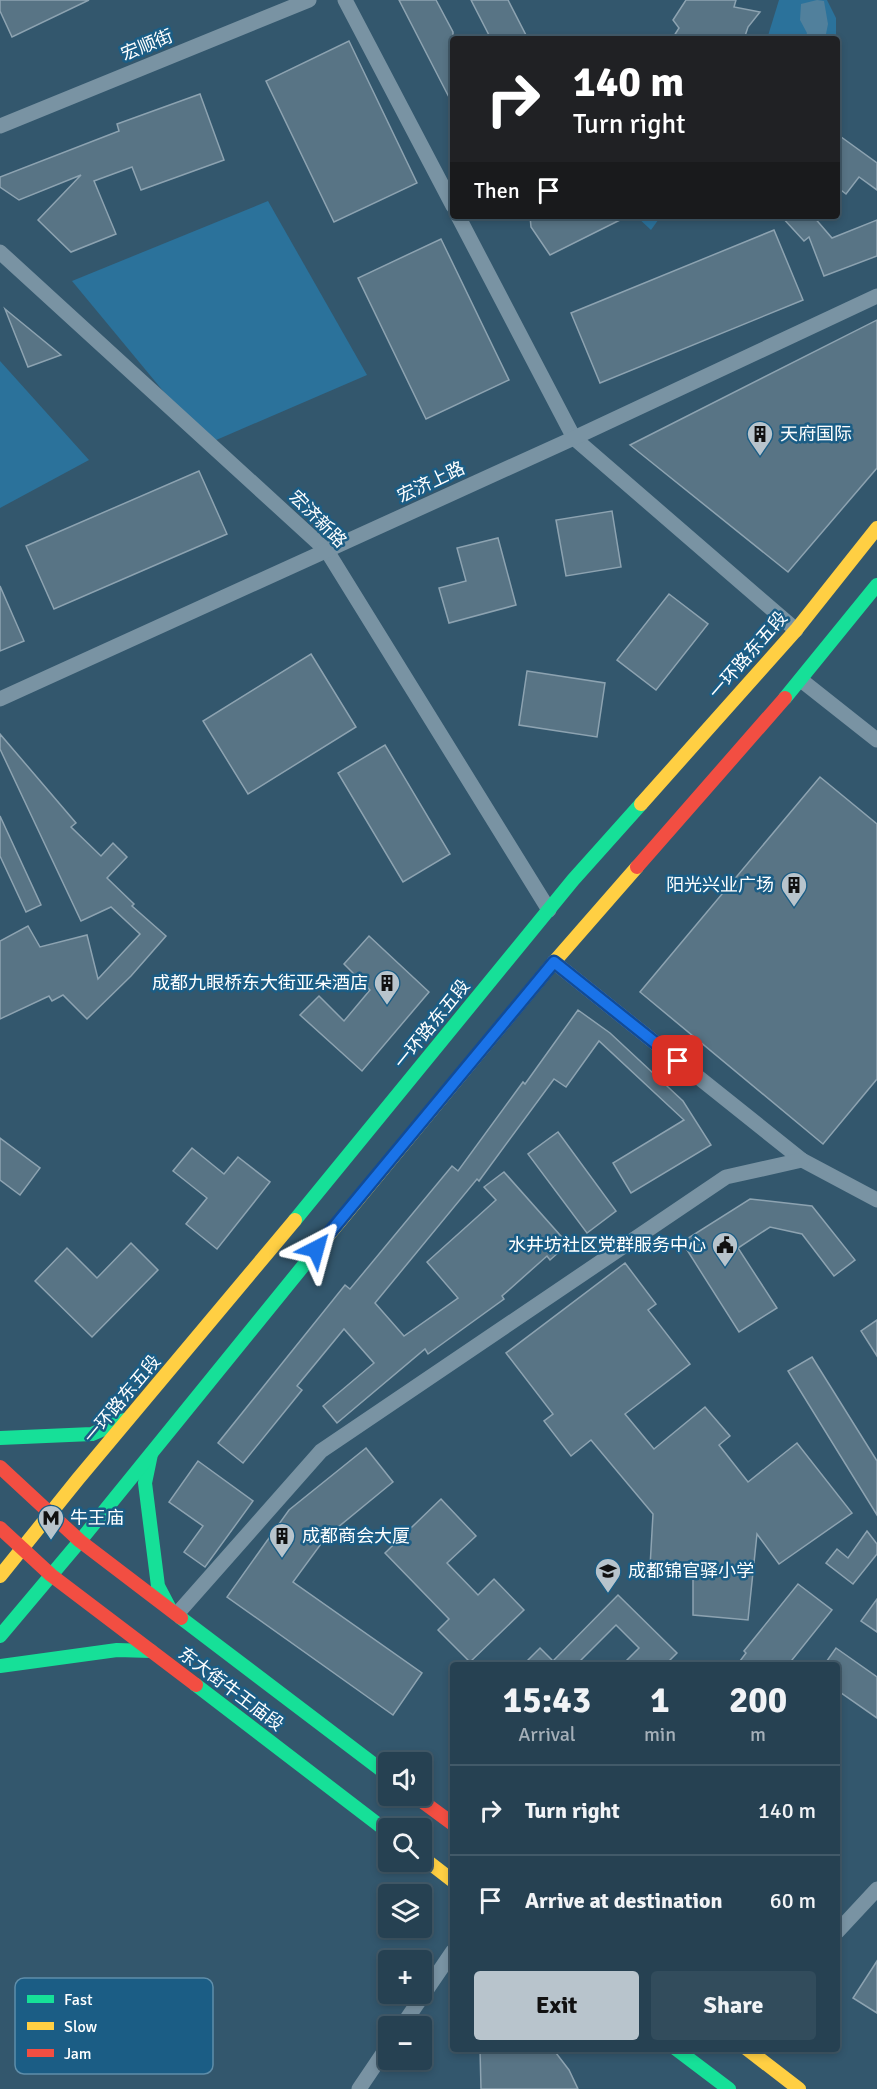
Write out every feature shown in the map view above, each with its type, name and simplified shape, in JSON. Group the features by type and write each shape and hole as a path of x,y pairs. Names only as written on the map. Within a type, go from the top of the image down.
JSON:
{"main road":[{"name":"一环路东五段","path":"0,1576 327,1182 573,880 796,630 877,528"},
{"path":"0,1636 554,962 801,680 877,585"},
{"path":"0,1438 92,1434 129,1418"},
{"path":"151,1453 145,1483 158,1586 173,1612"},
{"name":"东大街牛王庙段","path":"0,1467 80,1541 378,1767"},
{"name":"东大街牛王庙段","path":"0,1528 51,1575 378,1824"},
{"path":"0,1666 117,1650 151,1651"},
{"path":"429,1806 450,1822"},
{"path":"432,1865 450,1879"},
{"path":"679,2052 709,2083 729,2089"},
{"path":"751,2052 799,2089"}],"street":[{"name":"宏顺街","path":"0,126 309,0"},
{"path":"345,0 450,200"},
{"path":"460,219 574,438 796,630"},
{"name":"宏济新路","path":"0,252 327,551 549,910"},
{"name":"宏济上路","path":"0,699 574,438 877,296"},
{"path":"801,680 877,740"},
{"path":"554,962 802,1160 877,1200"},
{"path":"173,1612 321,1451 726,1177 802,1160"},
{"path":"840,1929 877,1889"},
{"path":"409,2016 450,1956"},
{"path":"359,2089 378,2061"}],"shaded area":[{"path":"779,0 827,0 836,18 836,36 768,36"},
{"path":"817,0 824,1 828,24 826,36 806,36 807,33 800,20 801,4"},
{"path":"268,201 367,375 207,444 72,281"},
{"path":"639,219 659,219 651,230"},
{"path":"0,361 89,460 0,508"}],"building":[{"path":"0,0 89,0 12,37 0,11"},
{"path":"399,0 436,0 453,32 453,36 450,36 450,99"},
{"path":"471,0 508,0 526,36 489,36"},
{"path":"686,0 736,0 734,7 760,12 748,27 745,36 674,36 679,28 673,20"},
{"path":"349,41 417,183 334,222 266,81"},
{"path":"200,94 224,160 141,190 132,167 94,181 116,234 71,252 38,220 81,175 19,200 0,187 0,177 119,131 117,124"},
{"path":"840,136 877,163 877,190 859,177 846,194 840,189"},
{"path":"530,219 622,219 550,255 531,227"},
{"path":"784,219 816,219 832,238 877,220 877,256 824,276 809,237 804,241"},
{"path":"774,230 803,300 600,383 571,313"},
{"path":"441,239 509,380 426,419 358,278"},
{"path":"5,309 61,355 28,367"},
{"name":"天府国际","path":"877,320 877,468 788,572 630,445"},
{"path":"199,471 227,534 54,609 26,546"},
{"path":"612,511 621,567 566,576 556,520"},
{"path":"498,538 516,605 449,623 439,588 466,581 457,548"},
{"path":"0,586 24,641 0,651"},
{"path":"669,594 708,624 656,690 617,660"},
{"path":"311,654 356,727 248,794 203,721"},
{"path":"527,671 605,683 597,737 519,725"},
{"path":"0,734 76,823 71,827 101,856 113,843 127,857 107,878 134,904 132,906 166,936 131,976 87,1019 63,995 52,1001 49,996 0,1019 0,941 28,926 40,947 87,935 98,979 140,934 111,907 81,921 0,749"},
{"path":"385,745 450,854 403,882 338,773"},
{"name":"阳光兴业广场","path":"820,777 877,824 877,1079 823,1144 640,992"},
{"path":"0,816 41,905 26,912 0,856"},
{"name":"成都九眼桥东大街亚朵酒店","path":"369,936 429,992 362,1071 300,1015 319,996 344,1021 370,990 344,964"},
{"path":"578,1010 610,1033 683,1101 711,1145 631,1193 613,1163 684,1120 599,1041 566,1087 554,1079 479,1181 477,1179 375,1303 404,1336 458,1298 427,1262 496,1200 484,1187 504,1172 568,1244 550,1260 547,1256 502,1296 504,1299 428,1354 425,1349 337,1423 323,1406 374,1363 344,1329 297,1386 302,1390 243,1463 218,1443 345,1285 350,1289 452,1166 458,1171"},
{"path":"558,1132 616,1211 587,1233 528,1154"},
{"path":"0,1138 40,1168 20,1195 0,1180"},
{"path":"192,1148 224,1174 238,1157 270,1182 217,1249 186,1224 207,1198 173,1171"},
{"name":"水井坊社区党群服务中心","path":"750,1199 812,1206 855,1260 834,1276 802,1234 770,1227 738,1248 777,1308 739,1332 682,1242"},
{"path":"131,1243 158,1270 92,1337 35,1281 67,1248 97,1278"},
{"path":"625,1263 656,1304 648,1310 690,1364 625,1414 654,1449 705,1407 730,1436 719,1445 748,1482 797,1443 852,1513 779,1564 757,1534 748,1620 693,1615 693,1570 650,1567 653,1514 591,1440 571,1456 544,1421 553,1414 506,1353"},
{"path":"877,1320 877,1356 861,1331"},
{"path":"812,1357 877,1461 877,1515 788,1371"},
{"name":"成都商会大厦","path":"366,1448 393,1482 326,1537 293,1582 422,1673 393,1715 227,1597 289,1510"},
{"path":"198,1461 253,1501 205,1567 184,1552 203,1526 169,1502"},
{"path":"441,1499 476,1536 447,1563 478,1595 494,1579 524,1610 470,1662 438,1630 449,1619 385,1553"},
{"path":"867,1531 877,1544 877,1554 853,1584 826,1563 837,1549 848,1558"},
{"path":"798,1584 832,1610 790,1662 739,1662 746,1653 744,1651"},
{"path":"618,1595 677,1653 668,1662 625,1662 639,1648 616,1625 579,1662 526,1662 540,1648 553,1661"},
{"path":"877,1599 877,1632 861,1621"},
{"path":"836,1648 877,1677 877,1718 840,1692 840,1662 826,1662"},
{"path":"877,1961 877,2013 853,1998"},
{"path":"480,2052 555,2052 569,2070 578,2089 481,2089"}],"traffic: fast":[{"path":"785,698 877,585"},
{"path":"295,1220 573,880 641,804"},
{"path":"0,1636 317,1249"},
{"path":"0,1438 92,1434 124,1420"},
{"path":"151,1454 145,1483 158,1586 169,1607"},
{"path":"181,1618 378,1767"},
{"path":"0,1666 117,1650 151,1651"},
{"path":"196,1685 378,1824"},
{"path":"680,2052 729,2089"}],"traffic: slow":[{"path":"641,804 796,630 877,528"},
{"path":"317,1249 554,962 637,867"},
{"path":"0,1576 78,1479 295,1220"},
{"path":"432,1865 450,1879"},
{"path":"751,2052 799,2089"}],"traffic: jam":[{"path":"637,867 785,698"},
{"path":"0,1467 80,1541 181,1618"},
{"path":"0,1528 51,1575 196,1685"},
{"path":"429,1806 450,1822"}],"place":[{"name":"天府国际","path":"760,457"},
{"name":"阳光兴业广场","path":"794,908"},
{"name":"成都九眼桥东大街亚朵酒店","path":"387,1006"},
{"name":"水井坊社区党群服务中心","path":"725,1268"},
{"name":"牛王庙","path":"51,1541"},
{"name":"成都商会大厦","path":"282,1559"},
{"name":"成都锦官驿小学","path":"608,1594"}],"route":[{"path":"316,1249 554,962 678,1061"}]}
